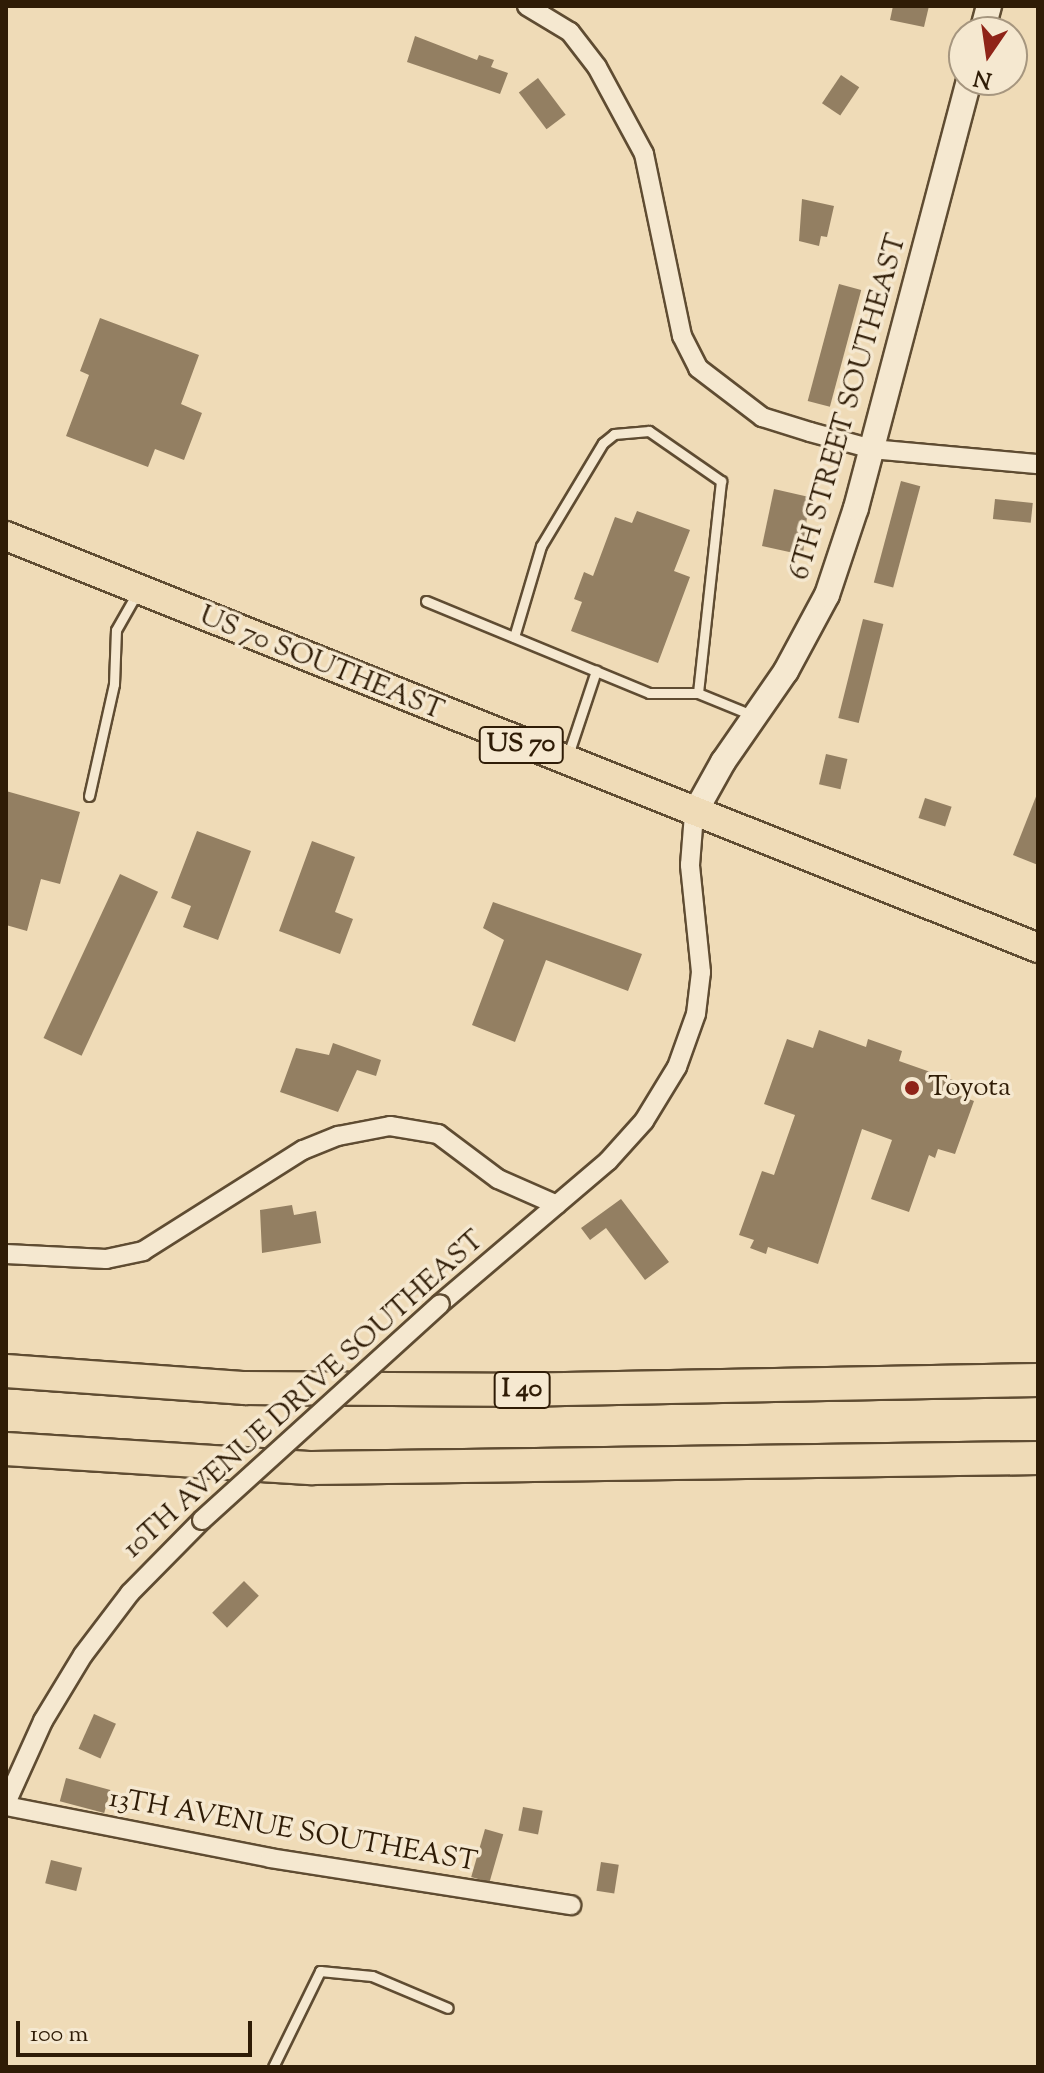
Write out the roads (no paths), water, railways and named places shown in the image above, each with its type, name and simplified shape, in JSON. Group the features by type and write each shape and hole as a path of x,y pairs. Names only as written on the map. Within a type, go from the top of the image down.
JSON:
{"highway":[{"name":"I 40","path":"6,1371 260,1389 513,1390 1038,1380"},
{"path":"6,1449 327,1468 1038,1458"}],"main road":[{"name":"US 70 SOUTHEAST","path":"6,536 565,763 1038,948"}],"street":[{"path":"527,6 570,32 597,67 644,154 682,336 698,368 762,417 872,449 1038,464"},
{"name":"6TH STREET SOUTHEAST","path":"694,814 827,595 872,449 965,96"},
{"name":"10TH AVENUE DRIVE SOUTHEAST","path":"6,1804 43,1721 83,1655 130,1593 202,1520 440,1304 557,1205 644,1121 668,1086 689,1038 701,972 690,865 694,814"},
{"path":"6,1254 82,1260 143,1251 303,1150 338,1136 390,1126 438,1134 498,1179 557,1205"},
{"name":"13TH AVENUE SOUTHEAST","path":"6,1804 270,1858 571,1905"}],"lane":[{"path":"514,637 541,546 603,443 614,434 649,431 721,481 698,693"},
{"path":"89,796 114,684 116,630 139,590"},
{"path":"426,601 649,693 698,693 755,716"},
{"path":"565,763 596,671"},
{"path":"273,2067 320,1971 372,1976 448,2008"}],"place":[{"name":"Toyota","path":"912,1088"}]}
